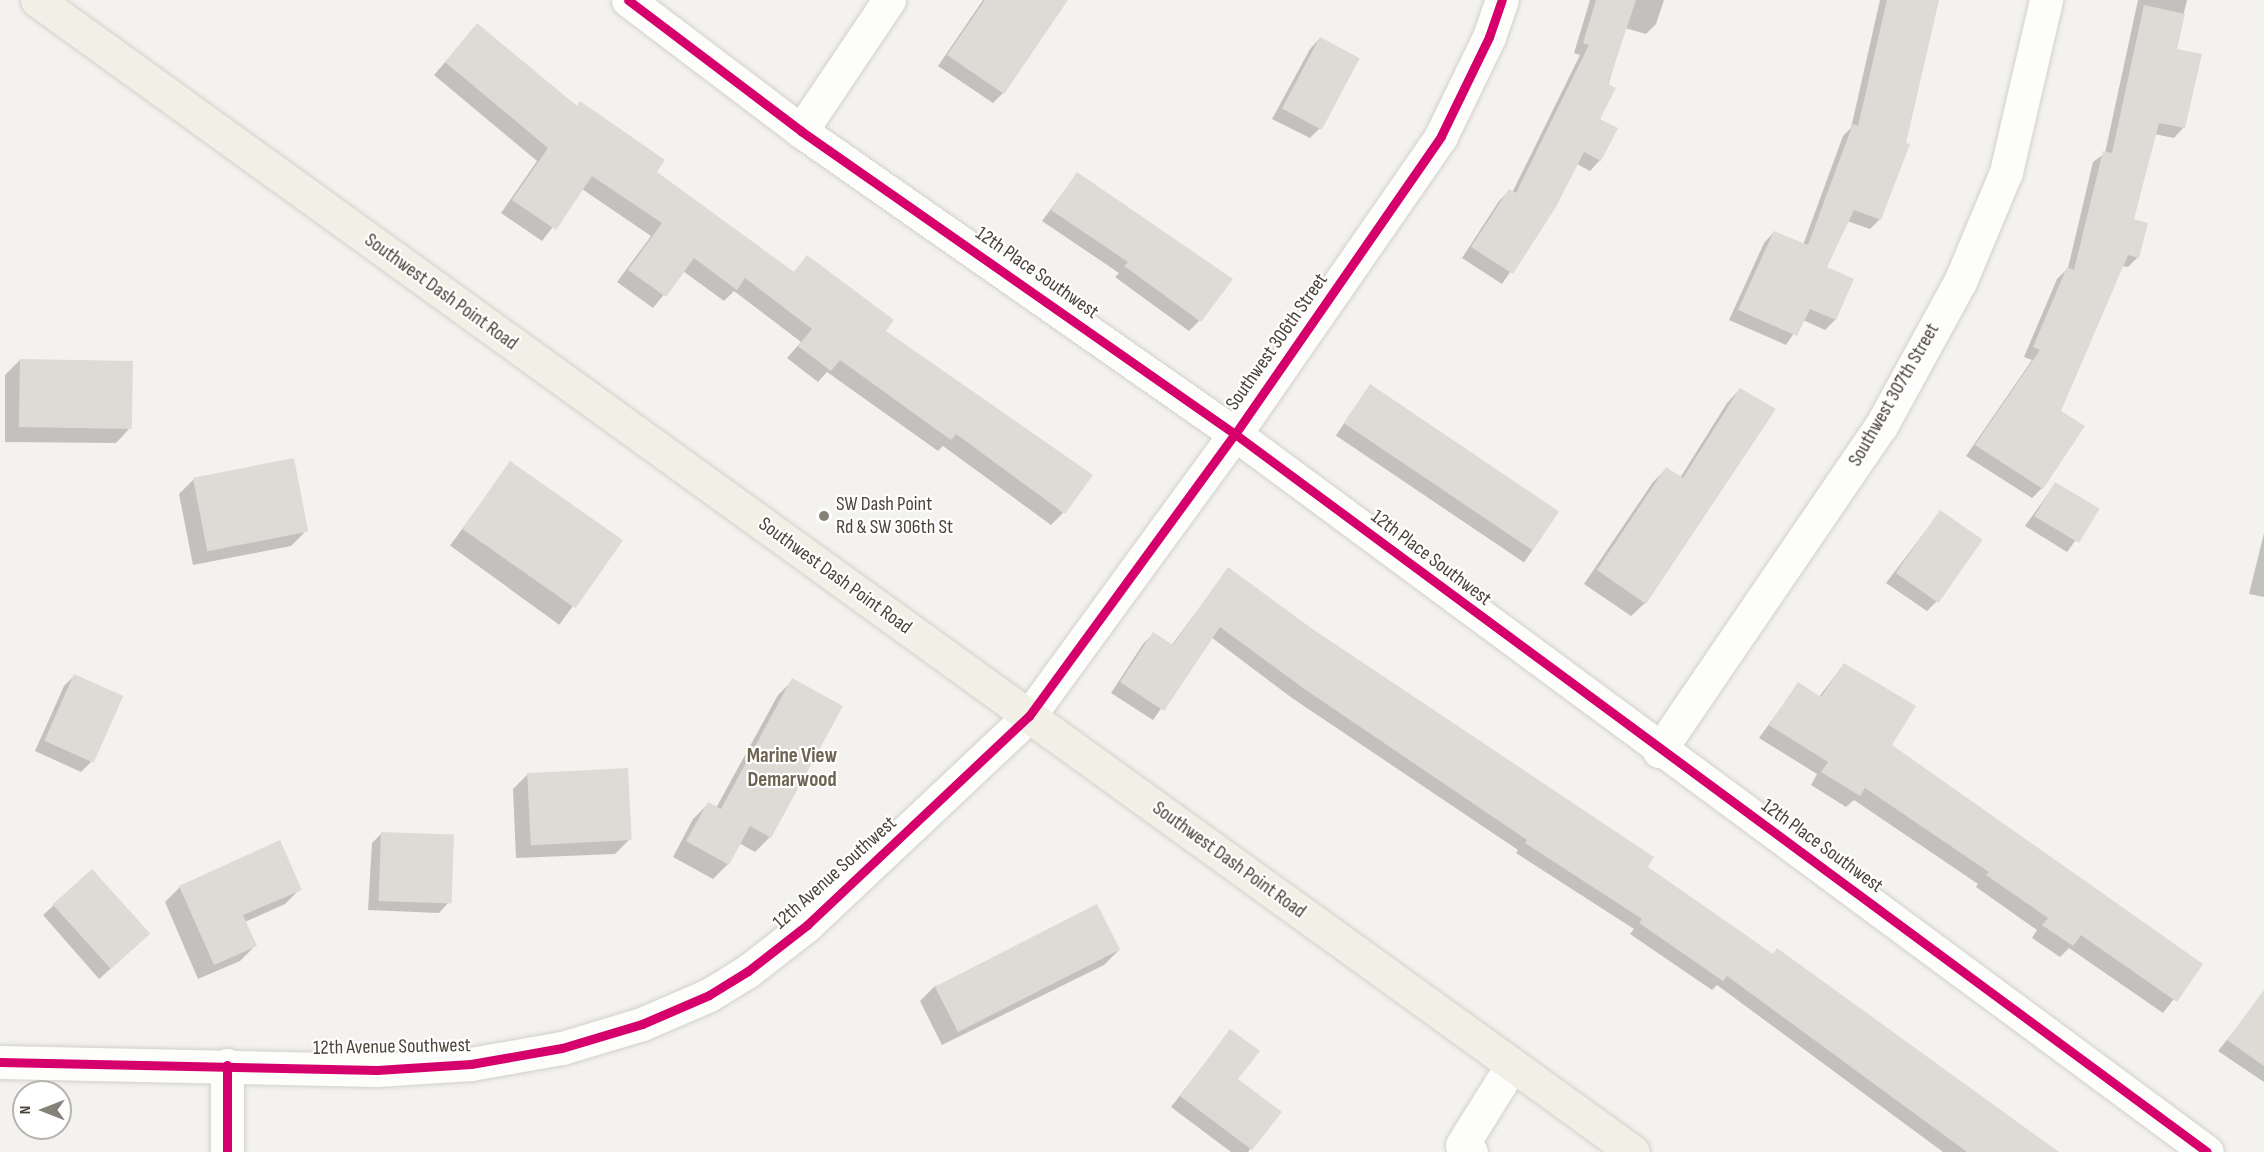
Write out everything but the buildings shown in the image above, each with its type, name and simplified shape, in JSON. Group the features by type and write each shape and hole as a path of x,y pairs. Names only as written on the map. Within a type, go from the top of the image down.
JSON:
{"main road":[{"name":"Southwest Dash Point Road","path":"37,0 1633,1152"}],"street":[{"name":"12th Place Southwest","path":"628,0 801,131 1236,434 1659,751 2046,1030 2207,1152"},
{"path":"801,131 889,0"},
{"name":"Southwest 306th Street","path":"1029,716 1236,434 1441,136 1489,38 1502,0"},
{"name":"Southwest 307th Street","path":"1659,751 1881,426 1960,282 2006,172 2046,0"},
{"name":"12th Avenue Southwest","path":"0,1062 227,1065 377,1070 471,1065 562,1048 673,1012 709,995 807,926 1029,716"},
{"path":"227,1065 227,1152"},
{"path":"1464,1150 1512,1065"}],"cycle path":[{"path":"628,0 801,131 1235,434 2207,1152"},
{"path":"0,1062 377,1070 471,1064 562,1048 642,1024 709,995 748,971 807,925 1029,716 1235,434 1441,136 1489,37 1502,0"},
{"path":"227,1065 227,1152"}],"place":[{"name":"SW Dash Point Rd & SW 306th St","path":"824,516"}],"district":[{"name":"Marine View Demarwood","path":"792,768"}]}
